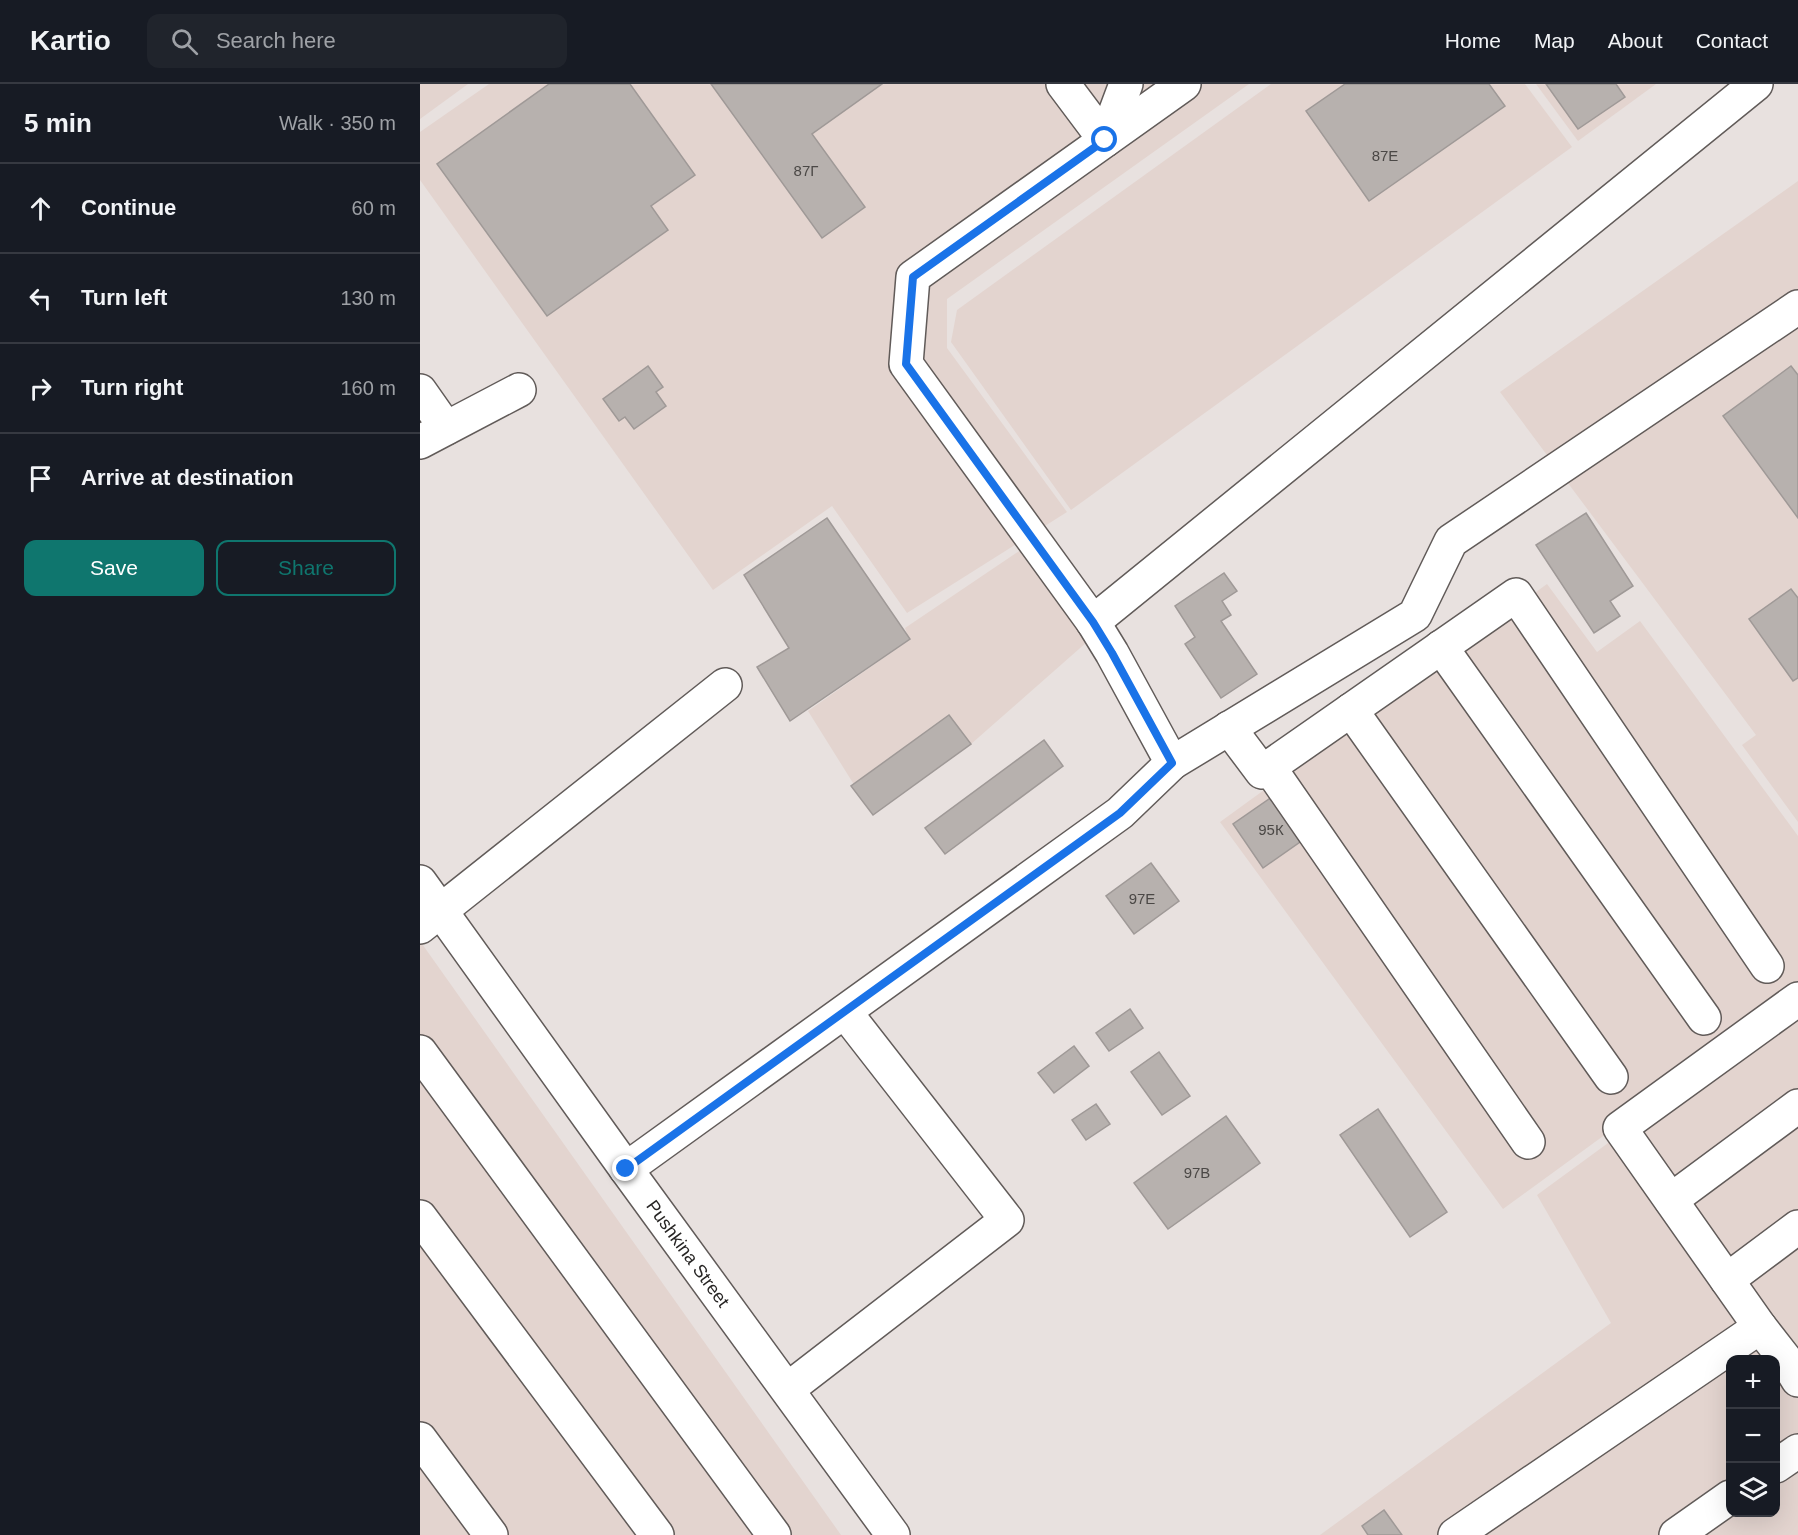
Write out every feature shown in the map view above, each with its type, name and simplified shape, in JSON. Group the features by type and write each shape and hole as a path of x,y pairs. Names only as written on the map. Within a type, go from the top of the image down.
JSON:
{"main road":[{"path":"1064,84 1105,140"},
{"path":"1105,140 1126,84"},
{"path":"1172,763 1093,622 906,364 913,277 1184,84"},
{"path":"1093,622 1756,84"},
{"path":"626,1169 1120,813 1172,763 1415,615 1451,541 1798,307"},
{"path":"420,391 433,435 519,390"},
{"path":"1229,728 1262,772 1516,595 1767,966"},
{"path":"1441,647 1704,1018"},
{"path":"430,919 725,684"},
{"path":"1351,710 1611,1077"},
{"path":"1269,767 1528,1142"},
{"name":"Pushkina Street","path":"420,882 430,919 626,1169 893,1535"},
{"path":"1794,1363 1760,1327 1620,1128 1798,999"},
{"path":"788,1389 1007,1220 844,1012"},
{"path":"420,1053 774,1535"},
{"path":"1671,1200 1798,1106"},
{"path":"420,1216 657,1535"},
{"path":"1727,1280 1798,1227"},
{"path":"1455,1535 1760,1327"},
{"path":"420,1439 491,1535"},
{"path":"1780,1463 1798,1451"},
{"path":"1676,1535 1726,1500"}],"shaded area":[{"path":"420,84 468,84 420,119"},
{"path":"489,84 1249,84 947,299 947,348 1067,512 907,613 832,506 713,590 420,180 420,132"},
{"path":"1271,84 1525,84 1572,147 1071,510 951,342 957,310"},
{"path":"1536,84 1656,84 1578,141"},
{"path":"1798,181 1798,822 1742,745 1756,735 1500,392"},
{"path":"1034,541 1096,634 971,744 873,815 808,711 909,640 905,628"},
{"path":"1547,584 1597,652 1640,621 1798,836 1798,994 1503,1209 1220,822"},
{"path":"420,941 841,1535 420,1535"},
{"path":"1798,1004 1798,1535 1320,1535 1611,1323 1537,1195"}],"building":[{"path":"549,84 630,84 695,175 651,206 668,230 547,316 437,164"},
{"path":"711,84 882,84 812,134 865,207 822,238"},
{"path":"1345,84 1489,84 1505,106 1369,201 1306,111"},
{"path":"1546,84 1616,84 1625,97 1578,129"},
{"path":"648,366 663,387 656,392 666,406 634,429 625,417 619,421 603,399"},
{"path":"1791,366 1798,375 1798,518 1723,416"},
{"path":"1586,513 1633,586 1610,601 1620,616 1594,633 1536,545"},
{"path":"827,518 910,639 790,721 757,667 789,648 744,575"},
{"path":"1224,573 1237,591 1222,601 1231,615 1221,621 1257,674 1221,698 1185,644 1195,637 1175,606"},
{"path":"1791,589 1798,598 1798,678 1793,681 1749,619"},
{"path":"949,715 971,744 873,815 851,786"},
{"path":"1044,740 1063,766 945,854 925,828"},
{"path":"1279,792 1310,835 1263,868 1233,824"},
{"path":"1151,863 1179,901 1134,934 1106,896"},
{"path":"1130,1009 1143,1028 1109,1051 1096,1033"},
{"path":"1074,1046 1089,1066 1054,1093 1038,1073"},
{"path":"1159,1052 1190,1096 1162,1115 1131,1072"},
{"path":"1096,1104 1110,1124 1086,1140 1072,1120"},
{"path":"1378,1109 1447,1212 1410,1237 1340,1135"},
{"path":"1226,1116 1260,1163 1168,1229 1134,1183"},
{"path":"1384,1510 1402,1535 1368,1535 1362,1526"}],"route":[{"path":"626,1169 1120,813 1172,763 1093,622 906,364 913,277 1105,140"}]}
